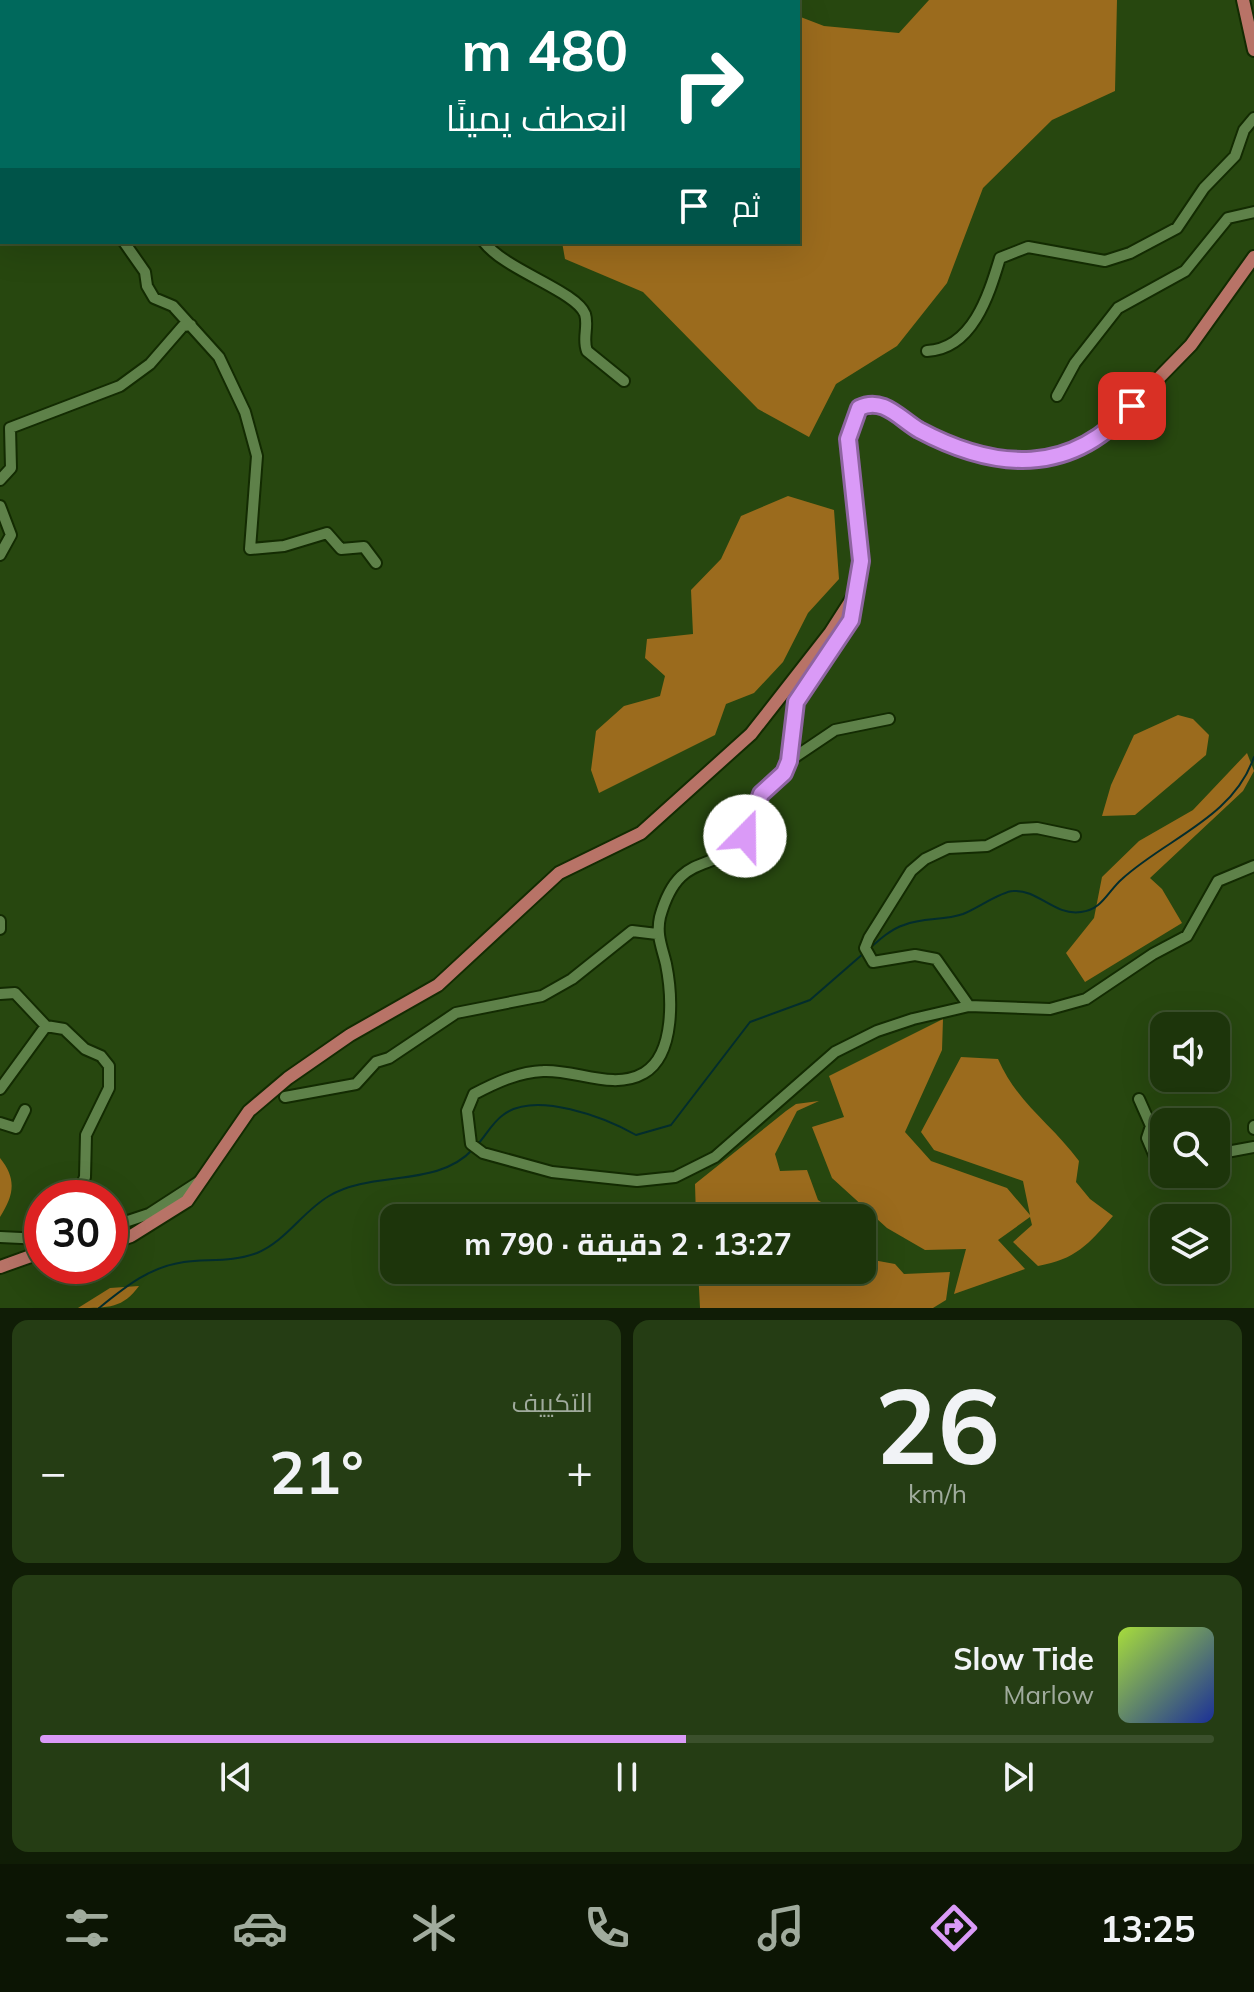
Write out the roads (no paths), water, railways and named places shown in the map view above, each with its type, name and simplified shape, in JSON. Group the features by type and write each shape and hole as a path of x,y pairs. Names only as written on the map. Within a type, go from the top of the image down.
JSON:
{"main road":[{"path":"1243,0 1254,50"},
{"path":"128,1237 181,1207 249,1111 288,1078 350,1035 438,985 559,873 641,833 698,784 769,715 852,604 861,561 848,439 859,408 882,406 921,431 986,456 1015,460 1072,452 1109,429 1191,345 1254,257"},
{"path":"0,1267 24,1258"}],"street":[{"path":"927,351 941,351 956,340 983,310 1000,258 1020,247 1048,248 1083,258 1113,261 1177,228 1204,188 1235,156 1244,130 1254,118"},
{"path":"1057,396 1070,371 1118,308 1185,271 1228,218 1254,212"},
{"path":"125,244 145,272 147,286 154,298 173,306 227,371 255,441 257,456 250,549 284,546 327,533 341,549 364,547 376,563"},
{"path":"486,244 515,270 576,303 585,315 587,351 624,381"},
{"path":"0,480 11,468 10,428 120,386 150,364 183,326 191,325"},
{"path":"0,506 11,535 0,555"},
{"path":"852,604 851,620 796,702 789,761 784,773 761,794 745,836 720,856 688,868 677,878 665,901 657,934 666,967 669,1011 667,1033 654,1065 630,1078 588,1078 544,1071 493,1083 474,1094 467,1111 471,1144 483,1153 568,1175 637,1181 675,1177 725,1149 835,1052 913,1019 969,1006 1039,1009 1068,1006 1086,999 1153,954 1187,936 1218,881 1254,866"},
{"path":"789,761 835,730 889,719"},
{"path":"969,1006 936,959 915,955 873,962 865,948 902,885 925,859 948,848 987,846 1021,829 1037,828 1075,836"},
{"path":"0,921 0,929"},
{"path":"285,1097 356,1084 376,1062 389,1058 456,1013 542,996 572,979 632,931 657,934"},
{"path":"0,994 15,993 24,999 46,1026 64,1029 85,1049 101,1056 109,1066 109,1088 86,1135 84,1180"},
{"path":"0,1089 46,1026"},
{"path":"1139,1099 1150,1124"},
{"path":"0,1123 16,1128 25,1110"},
{"path":"1230,1151 1254,1147"},
{"path":"128,1221 149,1214 203,1179"},
{"path":"0,1237 24,1238"}],"waterway":[{"path":"869,949 899,927 963,914 1013,891 1022,891 1071,912 1094,908 1140,864 1215,812 1244,778 1254,757"},
{"path":"478,1144 503,1115 533,1105 570,1109 636,1135 671,1125 750,1022 810,1000 864,953"},
{"path":"99,1308 128,1286 160,1268 257,1253 277,1241 320,1202 346,1188 442,1169 459,1161 473,1149"}]}
